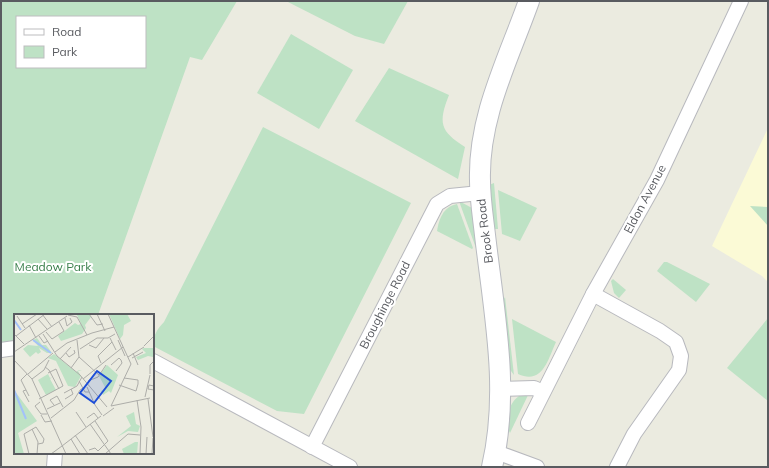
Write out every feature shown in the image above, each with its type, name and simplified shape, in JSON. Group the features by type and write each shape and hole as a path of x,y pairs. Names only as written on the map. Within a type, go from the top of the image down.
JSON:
{"street":[{"name":"Brook Road","path":"494,459 501,389 497,328 480,193 481,148 486,117 529,1"},
{"name":"Eldon Avenue","path":"528,423 593,294 657,180 741,1"},
{"name":"Broughinge Road","path":"312,447 437,204 450,196 480,193"},
{"path":"593,294 660,331 676,342 681,356 679,370 634,434 617,467"},
{"path":"1,350 14,348"},
{"path":"154,362 350,467"},
{"path":"501,389 534,388 543,392"},
{"path":"54,467 55,454"},
{"path":"494,459 537,467"}],"shaded area":[{"path":"768,128 768,282 762,276 712,246"}],"green space":[{"name":"Meadow Park","path":"1,1 237,1 202,60 190,57 98,314 14,314 14,343 1,344"},
{"path":"286,1 408,1 384,44 355,36"},
{"path":"291,34 353,70 319,129 257,93"},
{"path":"389,68 449,95 443,113 444,126 450,136 465,147 458,179 355,121"},
{"path":"263,127 411,203 304,414 277,411 154,347 156,333 164,322"},
{"path":"494,183 498,229 494,229 489,185"},
{"path":"498,190 537,208 520,241 502,234"},
{"path":"459,201 472,208 488,324 486,325 477,251"},
{"path":"457,204 473,248 472,249 437,231 442,214 448,208"},
{"path":"750,206 768,207 768,226"},
{"path":"664,262 667,262 710,284 696,302 657,271"},
{"path":"613,279 626,290 619,298 614,293 611,281"},
{"path":"505,297 514,375 508,367 502,303"},
{"path":"768,318 768,401 727,368"},
{"path":"512,319 556,342 543,368 539,373 533,376 518,374"},
{"path":"524,393 529,393 510,433 508,429 508,418 510,408 515,400"}]}
